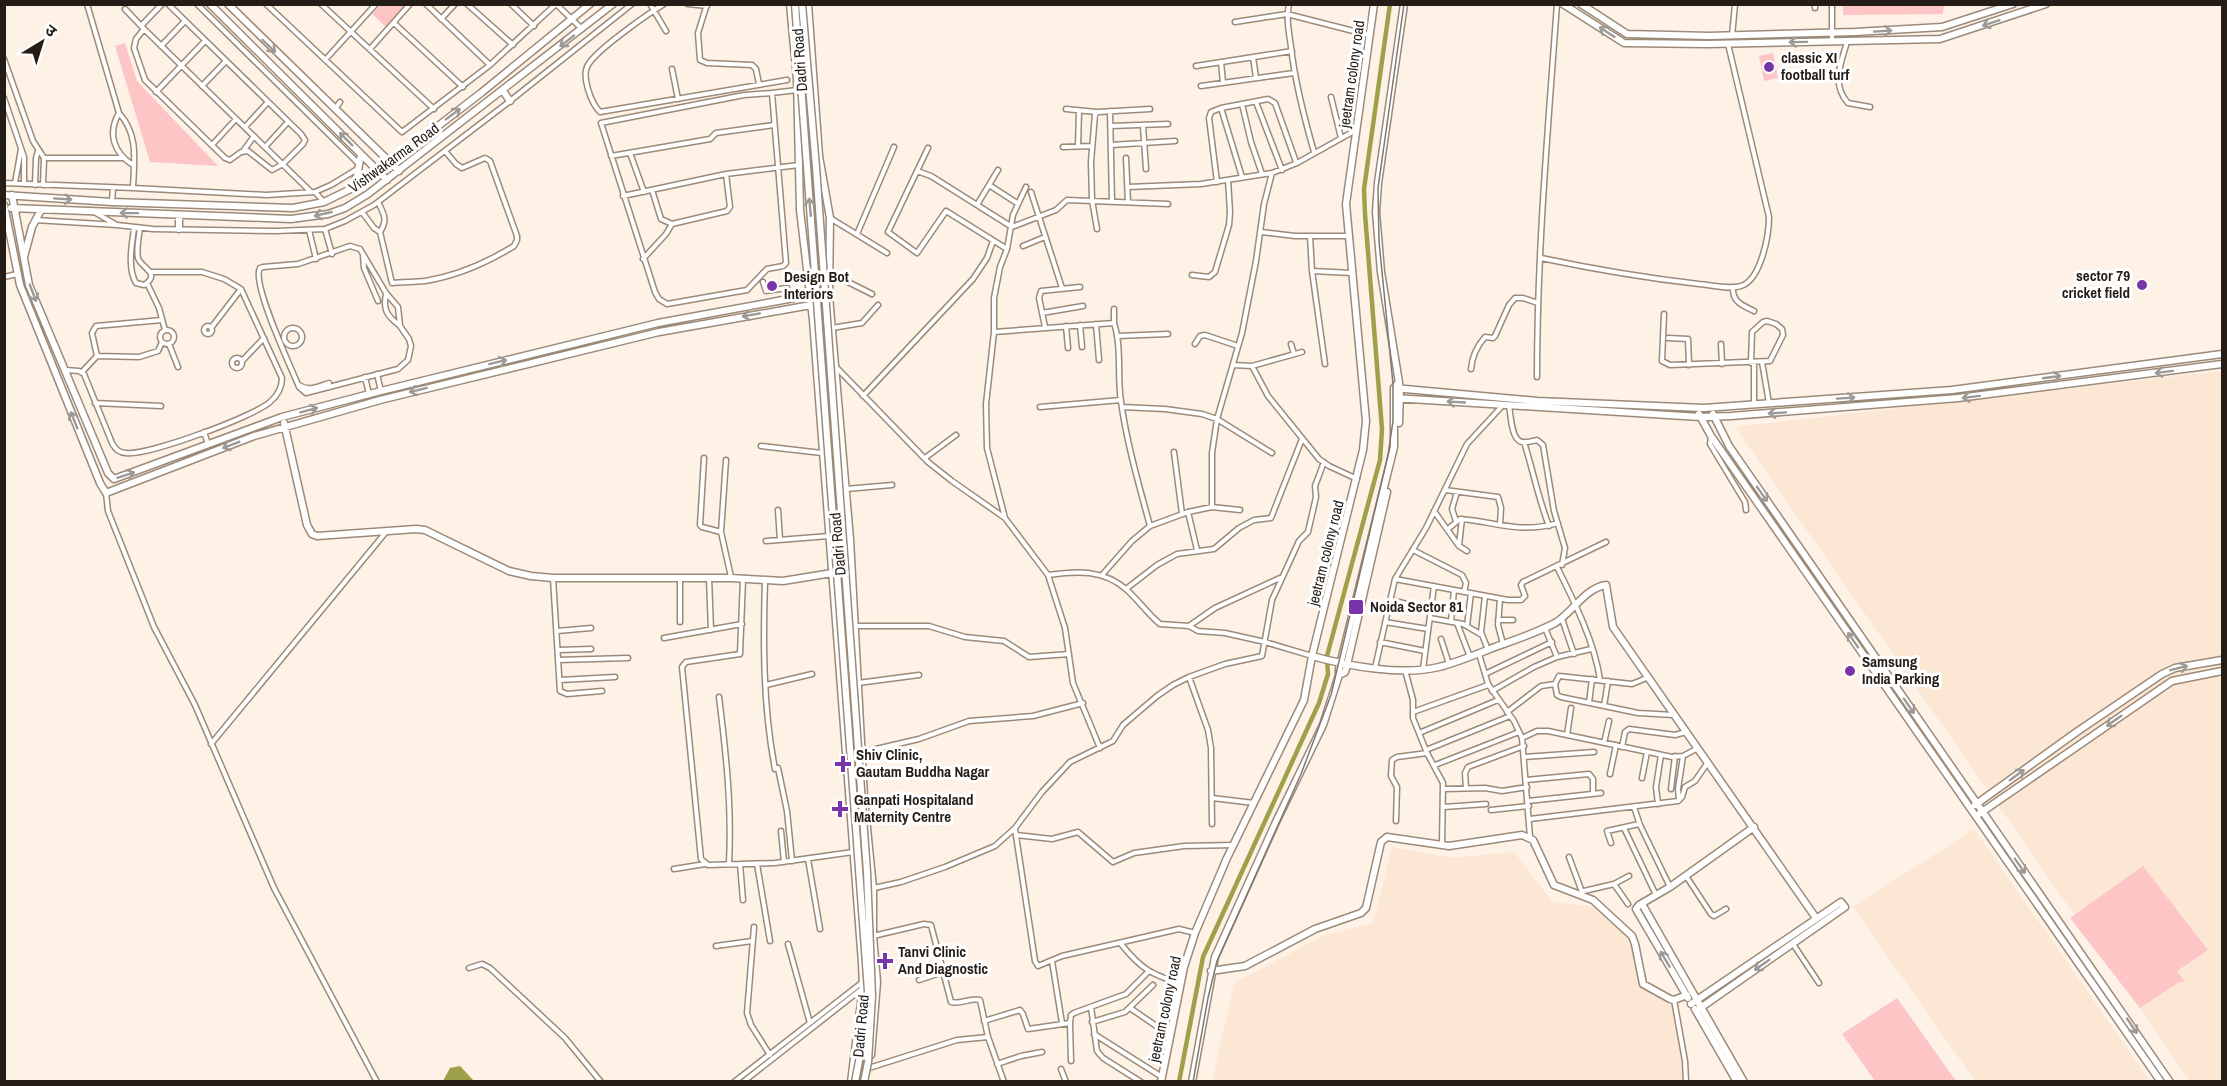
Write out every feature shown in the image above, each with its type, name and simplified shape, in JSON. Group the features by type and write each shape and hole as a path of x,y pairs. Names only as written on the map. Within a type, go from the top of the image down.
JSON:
{"street":[{"path":"87,4 119,113 128,125 134,145 132,188"},
{"path":"162,4 136,39 134,48 142,75 156,92 228,160 243,151 254,136"},
{"path":"168,4 305,140 283,164 272,170 250,152 243,151"},
{"path":"197,4 359,166"},
{"path":"210,4 387,180"},
{"path":"228,4 399,171"},
{"path":"266,4 402,132 490,65 556,4 582,29"},
{"path":"321,4 434,109"},
{"path":"370,49 410,4"},
{"path":"426,4 490,65"},
{"path":"441,20 455,4"},
{"path":"466,4 513,45"},
{"path":"511,4 534,26"},
{"name":"Vishwakarma Road","path":"8,195 112,202 293,208 324,202 350,190 390,163 481,93 590,4"},
{"name":"Vishwakarma Road","path":"5,207 95,213 291,219 345,208 399,171 612,4"},
{"path":"34,220 134,228 325,229 378,202 632,4"},
{"path":"650,4 666,31"},
{"path":"664,4 586,66 586,80 600,112 787,80"},
{"path":"688,4 707,5 698,33 700,60 707,63 752,65 756,69 759,84"},
{"name":"Dadri Road","path":"790,4 797,90 800,210 811,305 863,984 853,1082"},
{"path":"795,4 868,991 860,1056 853,1082"},
{"path":"802,4 867,872 872,996 865,1082"},
{"name":"Dadri Road","path":"808,4 819,156 830,218 829,296 856,626 865,801 873,888 873,936 877,982 870,1068 865,1082"},
{"path":"1289,4 1287,14 1294,73 1314,152"},
{"name":"jeetram colony road","path":"1162,1079 1181,984 1195,933 1233,845 1304,700 1357,479 1366,421 1346,204 1374,4"},
{"path":"1192,1082 1211,971 1225,932 1323,725 1340,675 1345,672 1343,665 1396,451 1397,386 1381,272 1376,212 1379,171 1404,4"},
{"path":"1537,376 1543,199 1557,4"},
{"path":"1563,4 1623,43 1847,42 1940,39 2046,4"},
{"path":"1581,4 1627,34 1732,36 1942,27 2013,4"},
{"path":"1732,36 1735,4"},
{"path":"1832,4 1832,42"},
{"path":"325,60 376,5"},
{"path":"125,9 142,28 324,202"},
{"path":"1235,22 1287,14 1370,36"},
{"path":"161,46 185,21"},
{"path":"394,23 463,87"},
{"path":"156,92 206,41"},
{"path":"1847,42 1838,72 1839,87 1848,103 1870,107"},
{"path":"1541,258 1652,278 1733,287 1747,283 1762,257 1769,227 1767,204 1728,43"},
{"path":"1196,66 1292,51"},
{"path":"1253,57 1256,78"},
{"path":"4,59 38,151 44,158 42,185"},
{"path":"202,86 226,61"},
{"path":"1221,62 1223,83"},
{"path":"672,69 678,99"},
{"path":"1201,86 1294,73"},
{"path":"772,93 786,263 783,266 768,269 747,290 667,304 656,296 600,124 744,95 797,90"},
{"path":"503,91 510,101"},
{"path":"1331,97 1341,138"},
{"path":"4,98 25,161 24,184"},
{"path":"1217,182 1209,118 1211,112 1221,108 1268,99 1275,103 1297,163"},
{"path":"245,127 268,102"},
{"path":"334,109 340,102"},
{"path":"1256,102 1282,170"},
{"path":"1242,104 1262,174"},
{"path":"1221,108 1242,177"},
{"path":"1066,109 1096,112 1150,109"},
{"path":"1078,146 1079,111"},
{"path":"1110,111 1112,201"},
{"path":"1096,112 1092,146 1092,200 1097,230"},
{"path":"119,113 112,131 116,146 123,158 133,165"},
{"path":"212,145 236,119"},
{"path":"265,147 288,122"},
{"path":"1110,126 1168,124"},
{"path":"611,156 710,139 716,133 774,125"},
{"path":"1143,126 1146,169"},
{"path":"1128,187 1217,182 1272,173 1297,163 1356,130"},
{"path":"1111,145 1175,141"},
{"path":"1063,147 1092,146"},
{"path":"857,234 894,147"},
{"path":"15,183 21,148"},
{"path":"928,148 888,232 917,253 946,211 1007,249"},
{"path":"34,185 35,161 38,151"},
{"path":"378,202 386,217 380,232 392,283 444,276 479,264 514,246 517,236 490,161 485,158 462,168 445,151"},
{"path":"630,153 644,192"},
{"path":"350,190 361,154"},
{"path":"44,158 123,158"},
{"path":"1126,158 1128,202"},
{"path":"624,196 726,174 799,165"},
{"path":"4,183 267,195 313,192 331,185 359,166"},
{"path":"977,205 998,170"},
{"path":"917,171 931,176 1012,227"},
{"path":"1212,507 1212,453 1217,419 1238,346 1261,232 1264,204 1272,173"},
{"path":"652,190 661,219 672,224 727,211 730,207 726,174"},
{"path":"1192,275 1209,277 1215,272 1229,225 1228,180"},
{"path":"989,185 1017,203"},
{"path":"1005,519 988,455 987,393 994,332 994,298 1017,203 1026,186"},
{"path":"112,202 113,188"},
{"path":"1031,192 1062,288"},
{"path":"8,195 13,208 29,285 108,473 111,477 119,479 282,417 369,394 658,323 789,299 829,296"},
{"path":"1012,227 1059,209 1067,200 1168,204"},
{"path":"5,207 17,274 100,483 106,492 108,511 154,627 186,688 274,888 377,1082"},
{"path":"24,259 34,220 41,210"},
{"path":"362,212 380,232"},
{"path":"95,213 117,225"},
{"path":"179,214 179,229"},
{"path":"830,218 887,253"},
{"path":"643,259 672,224"},
{"path":"134,228 131,255 132,276 136,283 147,283"},
{"path":"140,228 138,257 150,272 147,283 158,306 165,330"},
{"path":"325,229 332,254"},
{"path":"4,230 11,247"},
{"path":"309,230 316,259"},
{"path":"1261,232 1349,236"},
{"path":"1310,236 1312,271 1325,364"},
{"path":"1023,246 1045,237"},
{"path":"863,396 974,279 987,258 993,241"},
{"path":"386,293 384,308 409,339 411,346 408,360 398,369 310,393 302,392 261,293 257,274 263,267 298,264 354,246 360,249 386,293 398,307 400,326"},
{"path":"363,255 364,268 378,301"},
{"path":"1312,271 1353,273"},
{"path":"82,372 112,443 121,452 143,453 204,432 262,408 279,391 282,378 241,289 224,279 202,272 150,272"},
{"path":"4,277 17,274"},
{"path":"828,277 832,274 840,276 872,294"},
{"path":"763,282 766,291 787,288 789,299"},
{"path":"1045,327 1039,298 1041,291 1080,287"},
{"path":"1733,287 1734,298 1738,303 1754,311"},
{"path":"211,328 241,289"},
{"path":"1471,369 1473,356 1482,339 1495,336 1509,305 1515,298 1538,303"},
{"path":"106,492 380,400 603,345 691,326 811,305 830,306"},
{"path":"832,328 862,323 878,305"},
{"path":"1042,313 1083,306"},
{"path":"1114,309 1122,407 1133,464 1150,525"},
{"path":"1664,314 1662,361 1670,366 1752,363 1772,359 1783,335 1782,329 1767,321 1763,322 1751,335 1752,363 1754,405"},
{"path":"97,357 92,333 96,326 162,320"},
{"path":"994,332 1114,323"},
{"path":"1096,324 1100,360"},
{"path":"1080,325 1082,347"},
{"path":"1066,326 1068,348"},
{"path":"283,334 288,328 294,327 302,334 299,344 292,346 287,344"},
{"path":"82,372 97,357 139,357 158,351 162,342 160,335 165,330"},
{"path":"165,330 171,331 174,335 174,339 169,344"},
{"path":"278,334 283,334"},
{"path":"283,334 287,344"},
{"path":"1117,336 1168,334"},
{"path":"1195,344 1202,334 1238,346"},
{"path":"242,361 264,338"},
{"path":"1668,338 1688,339 1689,365"},
{"path":"162,342 169,344"},
{"path":"169,344 178,367"},
{"path":"283,349 287,344"},
{"path":"1291,344 1294,354"},
{"path":"1721,344 1722,364"},
{"path":"1233,365 1252,366 1302,352"},
{"path":"1397,386 1537,401 1710,408 1952,390 2223,354"},
{"path":"1762,362 1769,403"},
{"path":"1397,398 1700,417 1958,398 2223,364"},
{"path":"835,366 943,475 1005,519 1048,575 1065,628 1073,683 1100,748"},
{"path":"1252,366 1268,396 1323,462 1357,479"},
{"path":"64,370 82,372"},
{"path":"377,374 381,391"},
{"path":"365,377 369,394"},
{"path":"297,383 306,388 329,383"},
{"path":"1040,407 1121,400"},
{"path":"95,403 161,406"},
{"path":"1507,405 1515,437 1521,442 1538,440 1542,445 1565,552 1560,566 1598,664 1600,680"},
{"path":"1375,668 1395,579 1434,511 1467,444 1507,405"},
{"path":"1122,407 1186,411 1217,419 1272,453"},
{"path":"1696,408 1711,436 2161,1082"},
{"path":"1710,408 1729,446 2170,1082"},
{"path":"282,417 307,525 312,534 323,536 425,530 509,571 553,578 731,578 783,581 832,573"},
{"path":"204,432 208,444"},
{"path":"925,458 956,435"},
{"path":"1711,436 1710,444 1745,502 1746,510"},
{"path":"1126,589 1167,559 1178,554 1214,549 1233,532 1254,520 1271,518 1302,439"},
{"path":"1524,442 1536,490 1549,526"},
{"path":"761,446 823,453"},
{"path":"1174,452 1182,514"},
{"path":"704,458 700,525 702,528 721,532"},
{"path":"726,460 721,532 731,578"},
{"path":"873,888 901,882 982,852 1004,839 1070,762 1115,739 1123,725 1157,696 1177,682 1189,677 1225,664 1262,656 1269,611 1281,578 1299,541 1308,532 1316,497 1315,486 1323,462"},
{"path":"845,489 892,485"},
{"path":"1445,490 1498,496 1501,508 1500,525"},
{"path":"1456,521 1452,509 1457,492"},
{"path":"1102,575 1132,541 1150,525 1188,512 1212,507 1240,510"},
{"path":"778,510 780,540"},
{"path":"1434,511 1459,546 1467,551"},
{"path":"1188,512 1197,551"},
{"path":"1448,529 1456,521 1462,519 1537,529 1558,523"},
{"path":"1459,546 1462,519"},
{"path":"211,744 386,532"},
{"path":"766,541 829,536"},
{"path":"1395,579 1500,599 1521,600 1525,596 1521,585 1523,582 1606,542"},
{"path":"1413,550 1462,575 1466,583 1464,591"},
{"path":"1048,575 1070,572 1102,575 1126,589 1160,624 1189,626 1198,631 1225,633 1343,665 1405,669 1423,669 1449,664 1545,627 1562,618 1600,586 1606,585 1612,624 1816,918"},
{"path":"553,578 561,691 564,694 602,691"},
{"path":"680,578 680,622"},
{"path":"709,578 711,630"},
{"path":"1189,626 1215,608 1281,578"},
{"path":"705,864 701,859 682,667 686,663 739,654 744,579"},
{"path":"765,581 763,633 768,734 787,811 792,862"},
{"path":"1423,669 1434,586"},
{"path":"1450,622 1454,590"},
{"path":"1467,626 1471,593"},
{"path":"1485,596 1481,625 1482,636 1488,650"},
{"path":"1500,599 1498,620 1503,644"},
{"path":"1391,600 1418,607"},
{"path":"1430,618 1467,626 1482,636"},
{"path":"1562,618 1574,654"},
{"path":"1498,620 1513,620"},
{"path":"1384,622 1428,629"},
{"path":"1456,623 1470,657"},
{"path":"664,638 742,624"},
{"path":"856,626 929,626 965,637 1004,641 1029,657 1070,654"},
{"path":"1545,627 1557,657"},
{"path":"556,631 591,628"},
{"path":"1442,639 1449,664"},
{"path":"1380,642 1425,651"},
{"path":"1485,674 1552,642"},
{"path":"558,650 591,649"},
{"path":"1492,692 1534,667 1557,657 1591,649"},
{"path":"1479,654 1488,685 1522,738 1530,837 1554,885 1581,893 1599,904 1632,936 1643,984 1674,1000 1687,995"},
{"path":"558,660 628,658"},
{"path":"1970,809 2162,674 2175,668 2223,660"},
{"path":"1405,669 1413,700 1413,718 1444,789 1442,845"},
{"path":"1976,816 2172,681 2223,671"},
{"path":"766,686 812,674"},
{"path":"858,683 919,675"},
{"path":"1649,677 1632,684 1559,676 1555,684 1558,696 1638,713 1675,715"},
{"path":"560,680 615,677"},
{"path":"1189,677 1208,730 1211,748 1212,824"},
{"path":"1589,703 1592,679"},
{"path":"1604,706 1608,681"},
{"path":"1507,712 1541,686 1555,684"},
{"path":"1413,712 1488,685"},
{"path":"719,697 730,791 729,863"},
{"path":"1419,733 1498,700"},
{"path":"862,752 918,739 969,721 1033,716 1083,703"},
{"path":"1567,735 1571,708"},
{"path":"1396,821 1397,785 1391,776 1392,760 1397,757 1427,752 1510,717"},
{"path":"1604,743 1610,722"},
{"path":"1522,738 1542,730 1675,756 1683,756 1698,748"},
{"path":"1622,747 1627,730 1675,735 1686,731"},
{"path":"1435,765 1519,732"},
{"path":"1610,774 1616,745"},
{"path":"1466,788 1465,773 1468,767 1524,746"},
{"path":"1524,757 1594,752"},
{"path":"1642,778 1647,752"},
{"path":"1658,804 1656,787 1661,755"},
{"path":"1671,789 1675,756"},
{"path":"1680,800 1678,789 1683,756"},
{"path":"1680,800 1685,787 1695,781 1708,762"},
{"path":"1526,780 1589,774 1593,779 1593,794"},
{"path":"1444,789 1485,788 1502,791 1527,787"},
{"path":"1491,810 1601,793"},
{"path":"1212,798 1254,803"},
{"path":"1530,819 1680,800"},
{"path":"1444,807 1486,804"},
{"path":"1634,807 1639,824 1670,887"},
{"path":"1611,843 1607,831 1639,824"},
{"path":"1694,1002 1687,995 1637,913 1637,907 1670,887 1754,827"},
{"path":"1015,828 1035,961 1040,966 1062,956 1179,929 1195,933"},
{"path":"1624,828 1656,895"},
{"path":"781,831 784,862"},
{"path":"1016,835 1052,839 1078,832 1113,862 1134,854 1174,847 1233,845"},
{"path":"1211,971 1245,966 1319,928 1361,914 1366,908 1383,839 1390,837 1455,846 1522,835 1530,837"},
{"path":"674,869 705,864 792,862 854,852"},
{"path":"1569,857 1581,893"},
{"path":"808,859 820,929"},
{"path":"740,864 743,900"},
{"path":"757,864 770,941"},
{"path":"1581,893 1614,884 1629,876"},
{"path":"1686,876 1711,914 1714,916 1726,909"},
{"path":"1614,884 1628,904"},
{"path":"1642,904 1737,1082"},
{"path":"1694,1002 1816,918 1843,904 1792,944 1698,1009"},
{"path":"873,936 924,924 931,925 951,1002 956,1004 978,999 988,1037 1004,1082"},
{"path":"754,927 747,1013 753,1028 771,1056"},
{"path":"716,946 752,941"},
{"path":"788,944 810,1023"},
{"path":"1121,944 1148,972 1181,984"},
{"path":"1792,944 1819,983"},
{"path":"1052,961 1062,1023"},
{"path":"469,968 482,964 490,969 565,1038 601,1082"},
{"path":"919,980 943,972"},
{"path":"1071,1061 1071,1015 1126,994 1148,972"},
{"path":"734,1082 877,973"},
{"path":"743,1082 810,1023 863,984 877,982"},
{"path":"1092,1022 1125,1012 1153,985"},
{"path":"1674,1000 1685,1060 1686,1082"},
{"path":"1091,1007 1097,1051 1141,1082"},
{"path":"1130,1008 1172,1036"},
{"path":"1698,1009 1744,1082"},
{"path":"984,1021 1020,1010 1029,1029 1070,1023"},
{"path":"1093,1033 1162,1079"},
{"path":"870,1068 957,1040 988,1037"},
{"path":"997,1065 1021,1056 1042,1052"},
{"path":"1061,1069 1066,1082"}],"shaded area":[{"path":"1843,4 1944,5 1943,14 1843,15"},
{"path":"381,5 406,5 386,27 372,14"},
{"path":"125,43 137,81 218,166 150,162 115,46"},
{"name":"classic XI football turf","path":"1773,53 1778,78 1764,81 1759,56"},
{"path":"2222,371 2222,1081 2190,1081 1735,427"},
{"path":"1974,829 2150,1081 1975,1081 1853,907"},
{"path":"1392,847 1453,858 1514,852 1553,902 1596,907 1638,946 1640,987 1671,1005 1689,1069 1690,1081 1212,1082 1234,983 1323,936 1373,923"},
{"path":"2143,866 2208,950 2177,971 2185,982 2179,982 2140,1008 2070,918"},
{"path":"1897,998 1956,1081 1875,1081 1842,1034"},
{"path":"460,1066 474,1081 443,1081 450,1068"}],"waterway":[{"path":"1179,1082 1203,957 1319,703 1328,674 1327,656 1380,460 1382,429 1364,189 1390,4"}],"railway":[{"path":"1193,1082 1217,961 1301,774 1331,695 1388,455 1393,421 1393,384 1379,241 1378,188 1404,4"}],"place":[{"name":"classic XI football turf","path":"1769,67"},
{"name":"sector 79 cricket field","path":"2142,285"},
{"name":"Design Bot Interiors","path":"772,286"},
{"name":"Noida Sector 81","path":"1356,607"},
{"name":"Samsung India Parking","path":"1850,671"},
{"name":"Shiv Clinic, Gautam Buddha Nagar","path":"843,764"},
{"name":"Ganpati Hospitaland Maternity Centre","path":"840,809"},
{"name":"Tanvi Clinic And Diagnostic","path":"885,961"}]}
